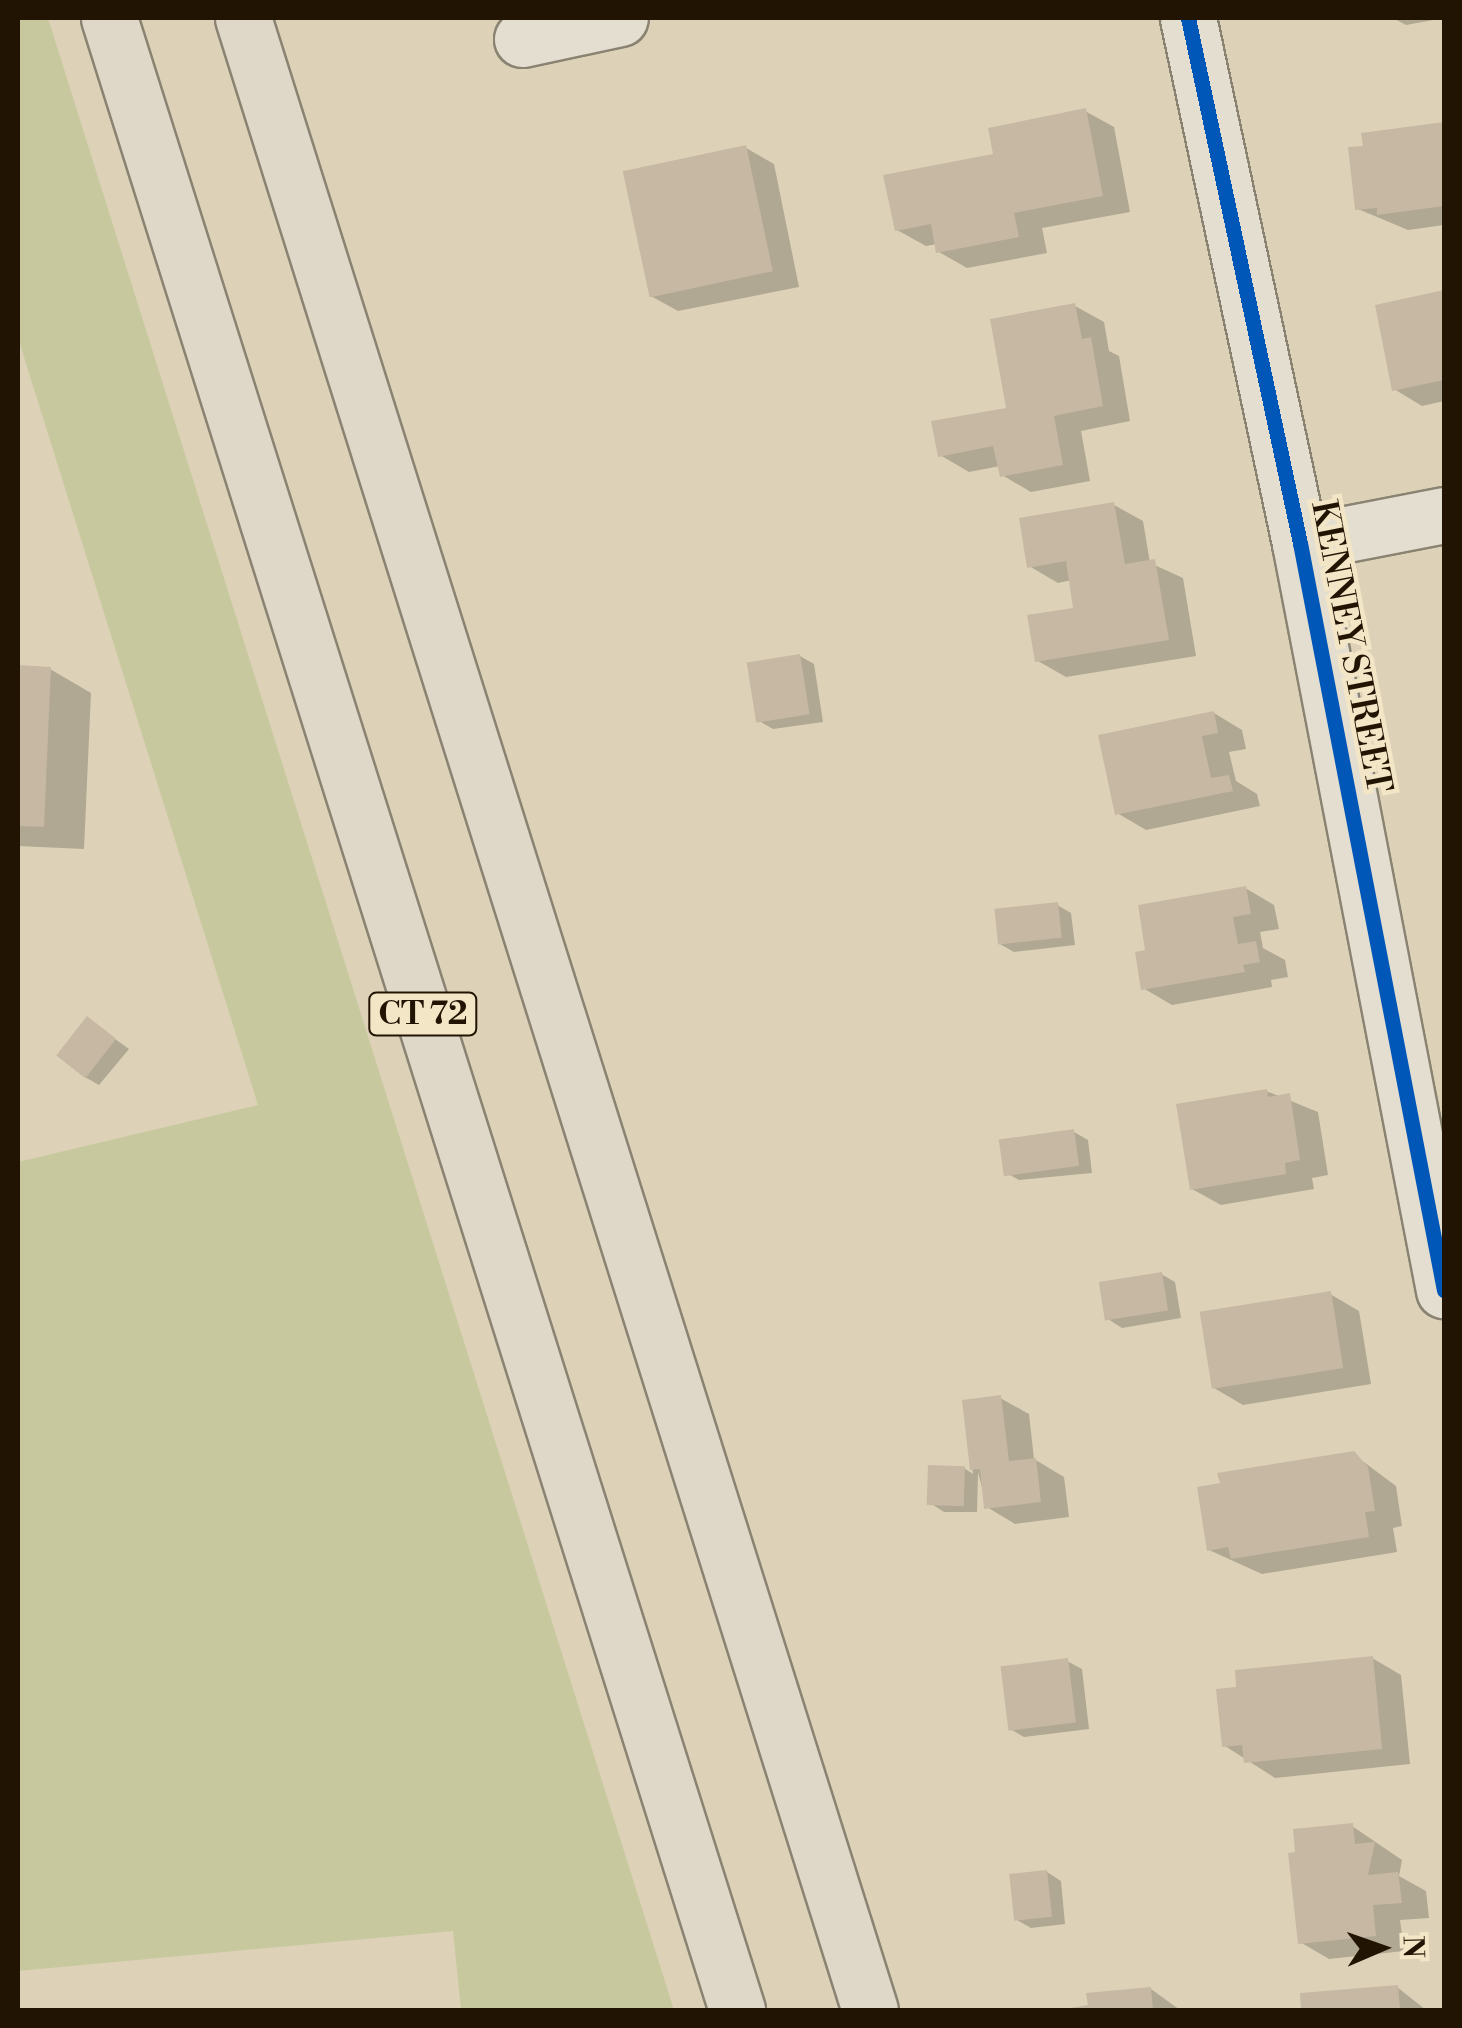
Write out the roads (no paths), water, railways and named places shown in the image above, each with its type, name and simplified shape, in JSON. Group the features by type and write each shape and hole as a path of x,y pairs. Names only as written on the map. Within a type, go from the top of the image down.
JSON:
{"highway":[{"name":"CT 72","path":"109,18 737,2010"},
{"path":"243,18 870,2010"}],"street":[{"path":"522,38 620,18"},
{"name":"KENNEY STREET","path":"1188,18 1300,543 1444,1290"},
{"path":"1300,543 1444,515"}]}
